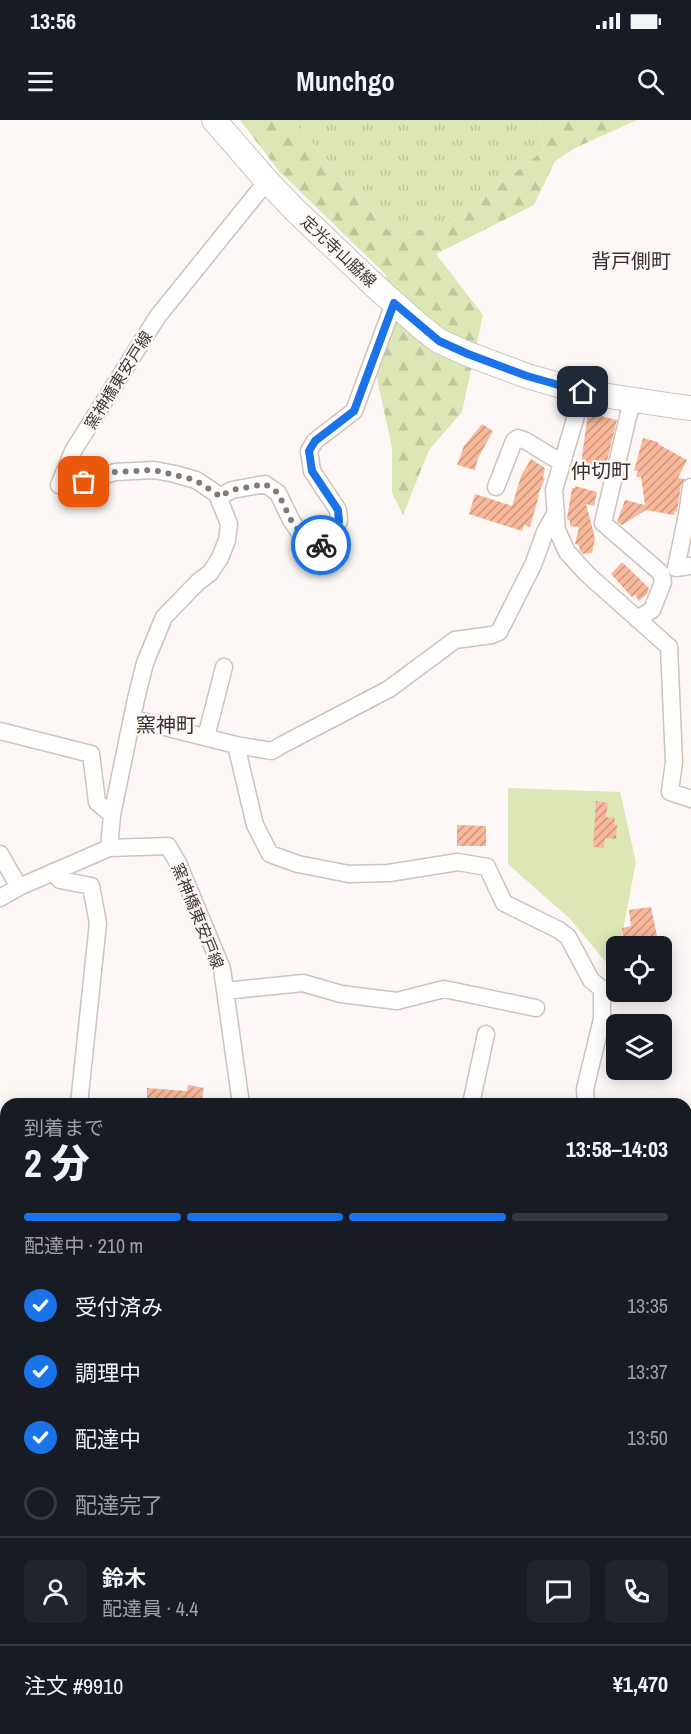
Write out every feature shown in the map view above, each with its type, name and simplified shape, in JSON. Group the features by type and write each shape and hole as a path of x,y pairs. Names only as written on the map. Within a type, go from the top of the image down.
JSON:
{"main road":[{"name":"定光寺山脇線","path":"214,120 296,211 394,303 439,341 527,376 583,392 691,408"}],"street":[{"name":"窯神橋東安戸線","path":"219,497 195,480 154,470 115,472 72,486 59,485 73,451 158,316 267,181"},
{"path":"0,898 19,887 109,848 112,815 145,663 164,617 199,581 210,573 220,558 227,540 229,524 219,497 232,490 265,484 278,493 291,520 308,544 318,549 339,521 338,510 312,471 309,451 315,441 354,411 394,303"},
{"path":"583,392 554,490 557,530 567,552 587,574 669,647 674,762 670,792 691,799"},
{"path":"632,400 603,523 661,573 663,582 652,610 637,619"},
{"path":"496,487 514,441 518,438 562,463"},
{"path":"691,487 676,568 691,566"},
{"path":"133,719 236,745 272,751 388,689 455,640 499,632 533,565 545,532 556,512"},
{"path":"206,737 224,667"},
{"path":"0,731 91,754 97,802 112,815"},
{"path":"236,745 255,825 270,854 298,864 349,873 389,873 458,862 487,867 504,903 568,936 591,980 602,989 602,1019 585,1089 586,1098"},
{"name":"窯神橋東安戸線","path":"109,848 168,846 177,863 222,969 240,1098"},
{"path":"0,854 19,887"},
{"path":"53,872 60,880 91,886 98,922 80,1098"},
{"path":"225,991 303,983 341,994 397,1000 444,989 536,1008"},
{"path":"472,1098 486,1034"}],"green space":[{"path":"240,120 292,120 393,236 451,223 544,150 540,120 637,120 575,148 555,161 534,205 436,254 483,315 462,412 429,450 403,515 392,493 392,447 377,379 386,275 279,171"},
{"path":"292,120 540,120 544,150 451,223 393,236"},
{"path":"508,788 620,792 636,862 622,936 606,936 606,962 570,919 508,864"}],"building":[{"path":"601,410 601,416 617,420 604,473 580,471 588,413"},
{"path":"482,424 493,431 478,458 475,470 457,465 464,446"},
{"path":"643,438 658,442 687,460 678,478 685,479 681,485 677,512 675,511 674,515 646,510 622,525 617,522 625,500 645,505 641,477 636,477 638,471 634,471"},
{"path":"531,459 545,468 543,478 545,478 530,527 524,525 522,531 469,514 475,494 512,506 521,476"},
{"path":"575,486 597,492 594,506 586,504 595,538 592,553 583,554 580,551 579,545 575,544 579,527 570,526 570,521 567,519 572,488"},
{"path":"622,562 649,588 647,594 639,601 635,595 632,597 611,574"},
{"path":"596,801 608,803 606,817 615,818 614,824 617,825 616,839 605,838 604,848 593,847"},
{"path":"457,825 486,826 486,846 457,846"},
{"path":"651,907 657,936 623,936 622,928 631,926 629,910"},
{"path":"188,1085 204,1088 202,1098 147,1098 147,1088 187,1091"}],"way so far":[{"path":"84,482 115,472 154,470 195,480 219,497 232,490 265,484 278,493 291,520 308,544 318,549 321,545"}],"district":[{"name":"背戸側町","path":"631,260"},
{"name":"仲切町","path":"601,470"},
{"name":"窯神町","path":"166,724"}],"route":[{"path":"321,545 339,521 338,510 312,471 309,451 315,441 354,411 394,303 439,341 527,376 583,392"}]}
